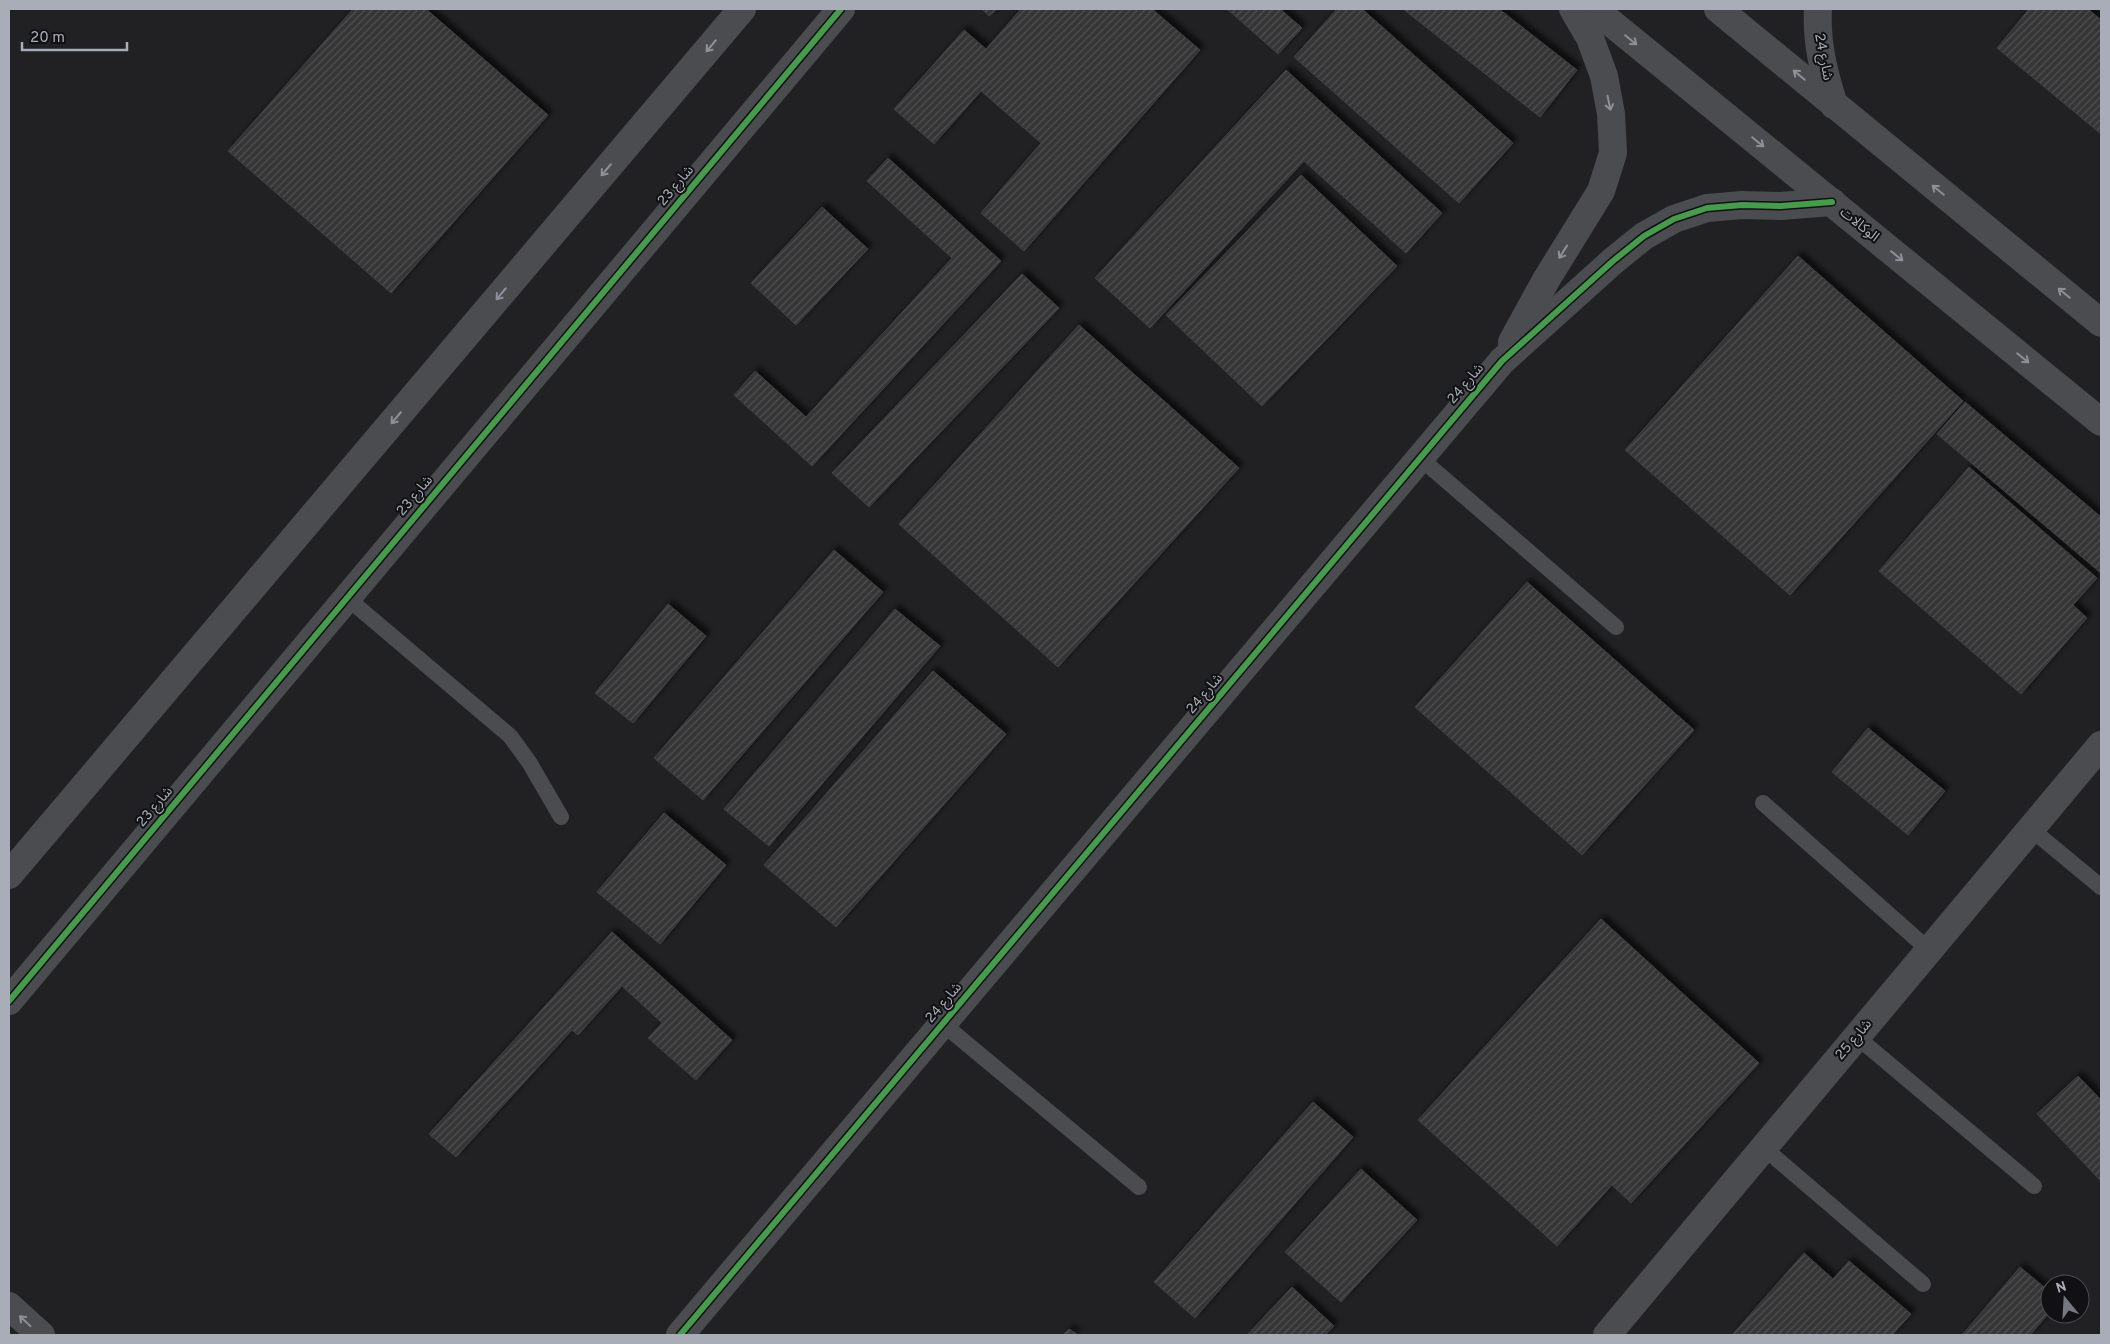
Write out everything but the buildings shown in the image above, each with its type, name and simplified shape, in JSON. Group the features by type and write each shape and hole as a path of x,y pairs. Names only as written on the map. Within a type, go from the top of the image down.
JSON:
{"street":[{"path":"9,876 742,9"},
{"name":"شارع 23","path":"9,1001 841,9"},
{"name":"شارع 24","path":"1502,361 1546,280 1601,190 1613,153 1612,114 1604,76 1590,38 1573,9"},
{"name":"الوكالات","path":"1594,9 2101,422"},
{"path":"1718,9 2101,324"},
{"name":"شارع 24","path":"1818,9 1817,31 1822,69 1834,105"},
{"name":"شارع 24","path":"680,1335 1502,361 1613,261 1644,236 1674,219 1706,208 1781,206 1832,202"},
{"name":"شارع 25","path":"1607,1335 2101,745"},
{"path":"9,1306 41,1335"}],"lane":[{"path":"1420,458 1616,627"},
{"path":"346,597 510,736 529,762 561,817"},
{"path":"1763,803 1929,950"},
{"path":"2031,829 2101,887"},
{"path":"943,1024 1139,1186"},
{"path":"1857,1037 2034,1186"},
{"path":"1764,1148 1923,1284"}],"shaded area":[{"path":"9,9 2101,9 2101,1335 9,1335"}],"cycle path":[{"path":"9,1001 841,9"},
{"path":"680,1335 1502,361 1613,261 1644,236 1674,219 1707,208 1742,205 1781,206 1832,202"}]}
